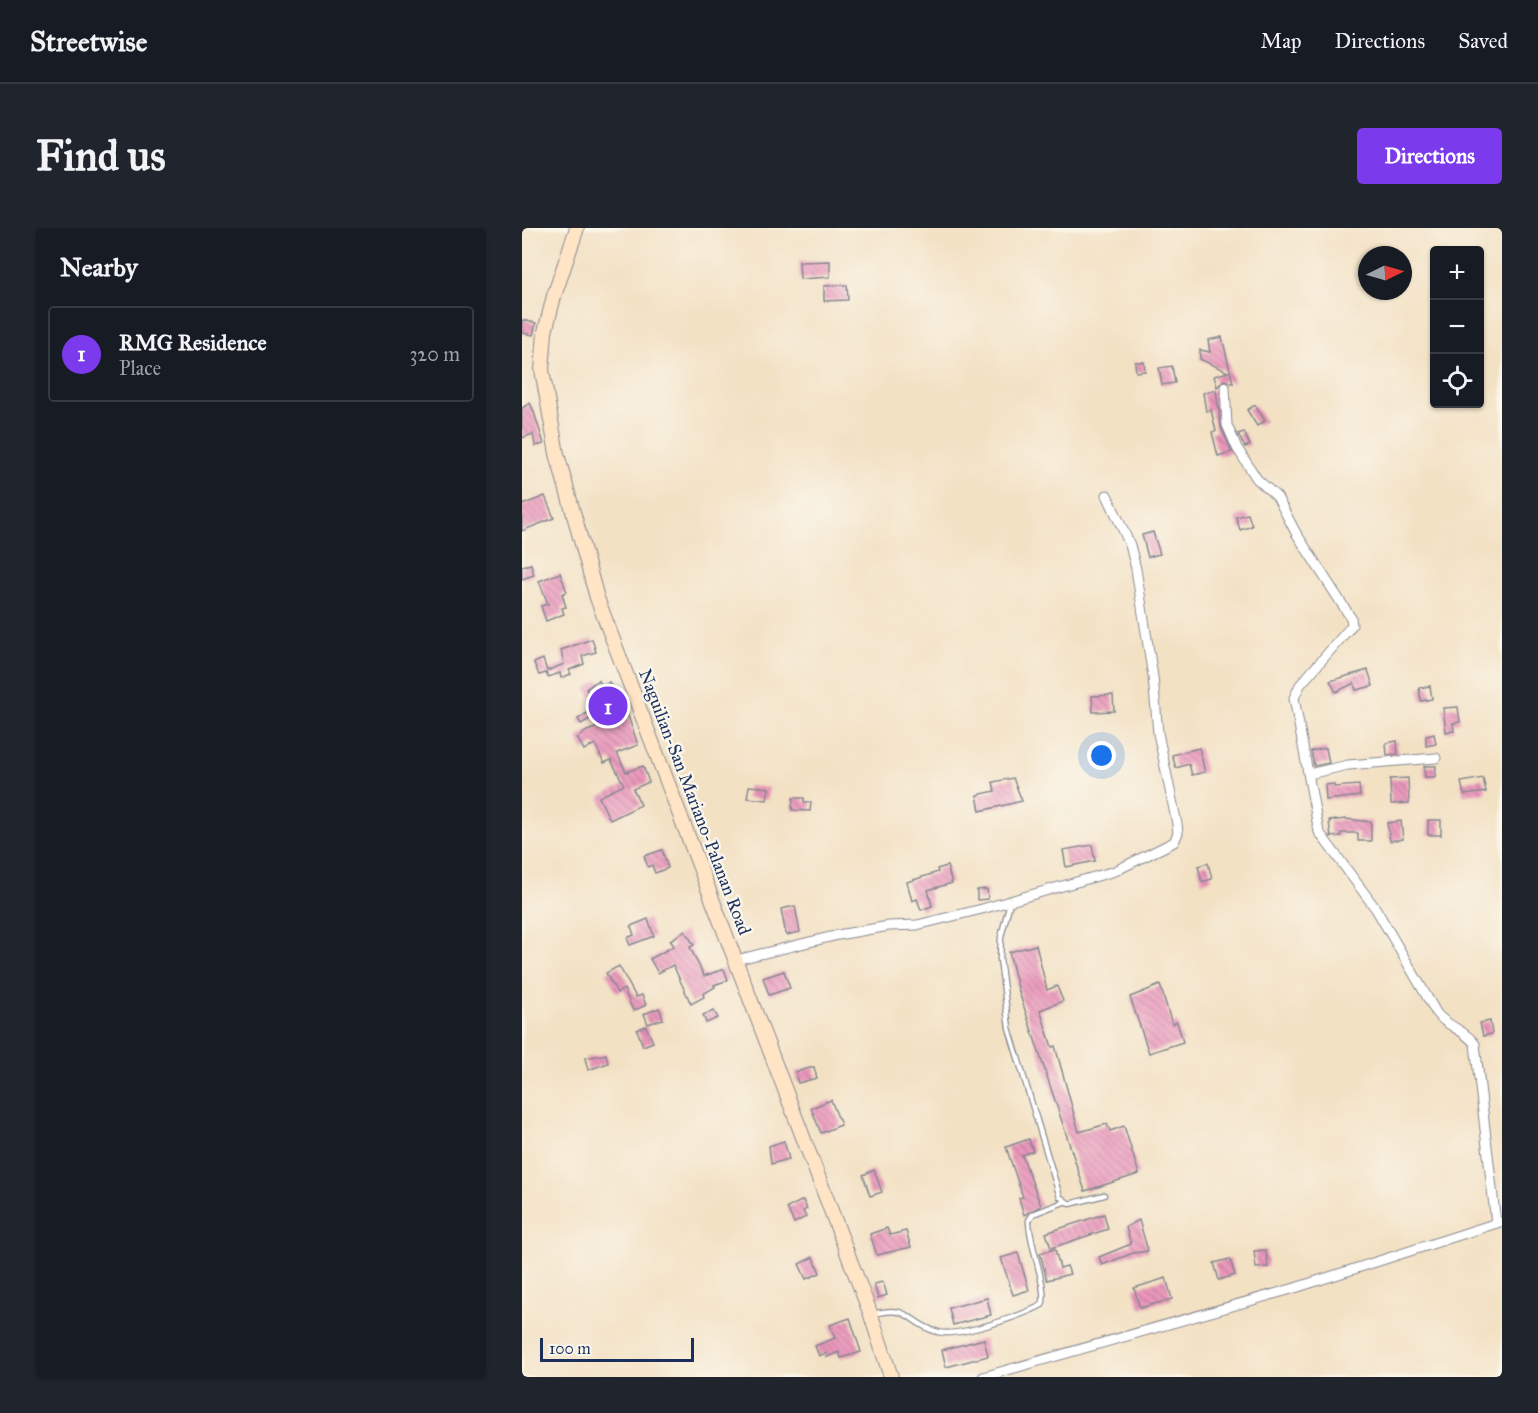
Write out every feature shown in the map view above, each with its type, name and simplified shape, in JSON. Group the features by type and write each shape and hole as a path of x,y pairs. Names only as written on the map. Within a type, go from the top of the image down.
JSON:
{"main road":[{"name":"Naguilian-San Mariano-Palanan Road","path":"577,228 554,296 545,332 542,370 557,454 597,598 871,1315 891,1377"}],"street":[{"path":"983,1377 1295,1288 1499,1222 1475,1044 1464,1032 1443,1021 1437,1014 1376,909 1319,832 1309,774 1293,705 1294,698 1300,685 1352,625 1351,618 1296,533 1277,497 1257,479 1238,448 1226,417 1225,387"},
{"path":"736,960 837,935 890,926 917,925 1010,902 1115,872 1169,847 1177,837 1177,824 1158,733 1153,677 1136,569 1130,545 1107,495"},
{"path":"1309,774 1348,765 1436,758"}],"lane":[{"path":"1010,902 1001,937 1000,959 1009,1028 1060,1197 1064,1202 1070,1204 1104,1195"},
{"path":"871,1315 888,1310 901,1311 923,1326 947,1334 1042,1305 1044,1295 1029,1239 1029,1220 1034,1214 1064,1202"}],"building":[{"path":"830,261 830,277 800,279 799,262"},
{"path":"847,285 848,300 824,301 824,286"},
{"path":"522,320 536,323 533,335 522,333"},
{"path":"1222,337 1233,383 1224,380 1217,387 1214,376 1228,372 1200,359 1200,350 1210,352 1208,340"},
{"path":"1135,362 1144,362 1145,371 1136,372"},
{"path":"1172,366 1175,383 1162,385 1159,368"},
{"path":"1216,390 1221,427 1232,452 1218,456 1212,432 1216,431 1211,410 1206,411 1203,393"},
{"path":"530,403 544,444 535,446 533,434 522,438 522,408"},
{"path":"1255,405 1265,421 1257,426 1247,410"},
{"path":"1244,432 1250,445 1245,447 1238,434"},
{"path":"545,496 554,518 522,531 522,505"},
{"path":"1248,514 1252,526 1240,530 1236,517"},
{"path":"1153,532 1160,554 1148,557 1142,535"},
{"path":"531,564 534,575 522,579 522,566"},
{"path":"560,573 567,592 562,594 566,607 562,608 564,614 546,621 541,606 548,604 539,581"},
{"path":"592,639 596,652 582,656 584,664 569,670 571,674 561,678 560,673 548,677 546,673 539,675 534,663 543,659 547,671 564,664 561,650"},
{"path":"1368,670 1373,686 1356,690 1354,683 1336,692 1330,681"},
{"path":"598,680 603,686 609,682 619,703 581,724 578,719 598,706 586,689"},
{"path":"1430,686 1432,699 1421,701 1419,688"},
{"path":"1113,695 1114,711 1093,712 1092,696"},
{"path":"1458,707 1460,722 1453,723 1454,731 1446,732 1443,708"},
{"path":"628,716 638,745 617,753 626,772 643,766 649,782 633,789 641,805 610,820 599,797 624,785 611,760 604,763 595,744 584,750 577,738 587,731"},
{"path":"1434,734 1436,744 1426,746 1426,736"},
{"path":"1397,741 1398,754 1387,755 1386,743"},
{"path":"1199,748 1205,772 1192,775 1189,764 1176,768 1172,755"},
{"path":"1326,748 1329,763 1314,766 1311,751"},
{"path":"1424,766 1436,766 1435,777 1425,777"},
{"path":"1013,778 1022,801 980,811 977,795 995,791 993,782"},
{"path":"1408,778 1409,803 1391,804 1390,779"},
{"path":"1483,778 1486,792 1464,795 1461,782"},
{"path":"1334,784 1334,787 1359,785 1360,796 1326,800 1325,785"},
{"path":"749,786 769,788 767,800 747,798"},
{"path":"793,798 804,798 804,802 811,802 810,811 792,810"},
{"path":"1346,819 1371,822 1371,841 1358,841 1358,833 1341,833 1341,836 1331,837 1329,821"},
{"path":"1428,820 1441,820 1441,835 1428,835"},
{"path":"1401,821 1403,839 1390,841 1387,823"},
{"path":"1092,845 1095,861 1066,867 1063,850"},
{"path":"662,850 668,868 655,873 652,865 648,867 644,856"},
{"path":"1208,863 1212,879 1202,882 1198,866"},
{"path":"947,866 952,883 928,890 932,906 921,910 917,899 912,901 907,882 938,872 937,869"},
{"path":"987,889 988,899 977,900 977,890"},
{"path":"795,906 800,932 786,935 781,909"},
{"path":"648,919 654,936 630,945 627,938 634,935 631,926"},
{"path":"685,931 694,945 690,947 704,976 724,969 728,980 714,985 715,987 703,994 704,997 691,1004 673,965 658,973 650,959 674,946 670,940"},
{"path":"1036,945 1047,990 1057,986 1063,1001 1040,1010 1052,1047 1055,1046 1079,1132 1107,1124 1110,1131 1124,1126 1139,1174 1085,1191 1019,992 1009,952"},
{"path":"619,966 636,997 642,995 646,1005 633,1011 624,989 617,993 606,973"},
{"path":"784,971 790,988 769,995 763,978"},
{"path":"1160,985 1172,1024 1177,1022 1183,1042 1149,1053 1130,997"},
{"path":"659,1008 663,1019 648,1024 644,1014"},
{"path":"714,1011 718,1018 706,1023 703,1015"},
{"path":"1490,1021 1492,1034 1483,1036 1480,1023"},
{"path":"646,1026 653,1042 643,1046 637,1030"},
{"path":"606,1054 608,1063 588,1070 585,1058"},
{"path":"814,1067 817,1078 798,1083 795,1072"},
{"path":"831,1100 841,1125 821,1133 811,1108"},
{"path":"1029,1139 1033,1151 1022,1155 1041,1206 1024,1215 1019,1198 1023,1197 1006,1147"},
{"path":"784,1141 789,1159 771,1164 769,1146"},
{"path":"874,1170 882,1192 870,1196 863,1175"},
{"path":"803,1200 807,1209 803,1211 806,1217 794,1223 787,1208"},
{"path":"1104,1214 1108,1229 1051,1248 1046,1233"},
{"path":"1139,1220 1148,1251 1133,1253 1102,1265 1099,1257 1131,1244 1126,1227"},
{"path":"887,1228 890,1235 906,1231 911,1247 877,1255 870,1234"},
{"path":"1055,1249 1060,1268 1067,1266 1070,1274 1047,1280 1040,1253"},
{"path":"1266,1250 1268,1267 1256,1268 1254,1251"},
{"path":"1018,1253 1029,1290 1013,1295 1001,1258"},
{"path":"813,1257 820,1273 806,1279 799,1264"},
{"path":"1230,1259 1235,1275 1219,1280 1214,1263"},
{"path":"1166,1278 1172,1299 1140,1308 1134,1288"},
{"path":"883,1282 887,1295 878,1298 874,1284"},
{"path":"987,1298 991,1315 953,1325 949,1308"},
{"path":"850,1318 861,1352 841,1358 839,1352 827,1357 826,1353 819,1356 815,1346 835,1338 830,1325"},
{"path":"984,1339 988,1356 946,1367 942,1350"}],"place":[{"name":"RMG Residence","path":"608,706"}]}
